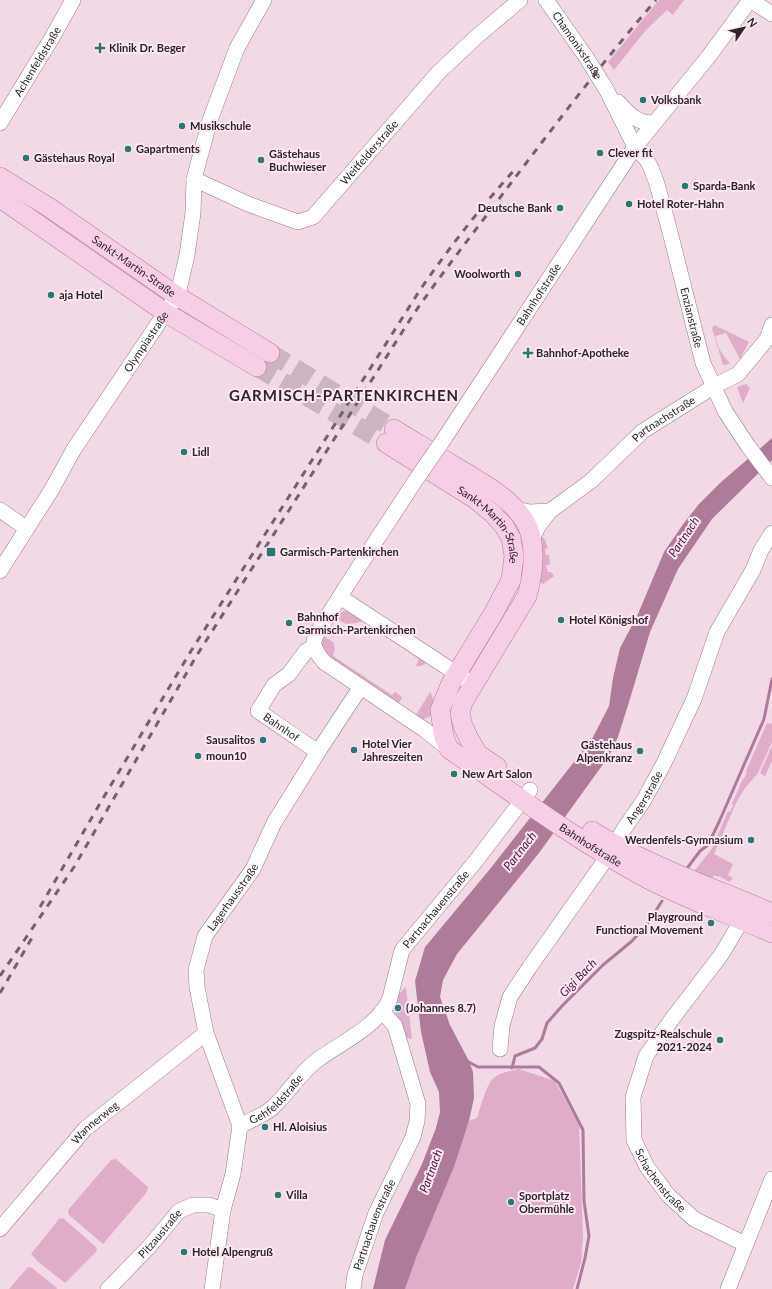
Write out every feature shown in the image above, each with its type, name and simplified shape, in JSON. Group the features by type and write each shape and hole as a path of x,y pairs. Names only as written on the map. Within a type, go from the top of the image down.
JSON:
{"main road":[{"name":"Sankt-Martin-Straße","path":"0,176 50,208 177,296 270,353"},
{"name":"Sankt-Martin-Straße","path":"0,198 166,313 257,367"},
{"name":"Sankt-Martin-Straße","path":"449,749 444,737 433,727 451,683 494,614 511,580 514,556 511,538 504,526 492,513 390,436 484,484 515,509 528,529 532,544 531,581 527,596 463,702 462,720"},
{"name":"Bahnhofstraße","path":"462,720 478,754 532,799"},
{"name":"Bahnhofstraße","path":"449,749 532,799 611,850 644,877 677,894 772,933"},
{"name":"Bahnhofstraße","path":"611,850 687,878 772,913"}],"street":[{"name":"Achenfeldstraße","path":"0,123 73,0"},
{"name":"Olympiastraße","path":"0,570 52,489 74,449 177,296 187,255 193,213 194,179 210,120 237,48 264,0"},
{"name":"Weitfelderstraße","path":"194,179 248,204 298,222 313,217 438,73 475,38 520,0"},
{"name":"Chamonixstraße","path":"546,0 586,57 607,91 635,147"},
{"path":"750,0 772,14"},
{"name":"Bahnhofstraße","path":"281,679 289,674 306,651 314,647 314,641 358,568 635,147 709,56 750,0"},
{"name":"Chamonixstraße","path":"607,91 630,115 642,122 654,123"},
{"name":"Enzianstraße","path":"635,147 647,160 657,184 703,363 725,411 770,476"},
{"name":"Partnachstraße","path":"532,544 533,537 539,525 550,511 591,481 643,431 713,387 738,374 766,339 772,325"},
{"path":"515,509 530,512 550,511"},
{"path":"0,510 26,528"},
{"name":"Angerstraße","path":"500,1049 502,1026 510,997 644,800 664,763 694,699 717,632 753,570 761,550 772,533"},
{"path":"340,597 474,685"},
{"path":"314,647 324,662 360,688 433,727 452,719 462,720"},
{"name":"Bahnhof","path":"281,679 274,685 258,711 318,752"},
{"name":"Lagerhausstraße","path":"240,1126 206,1033 197,987 196,970 205,936 253,869 274,824 318,752 360,688"},
{"name":"Partnachauenstraße","path":"353,1289 355,1275 376,1213 413,1137 417,1121 418,1104 396,1026 382,1011 390,998 402,950 475,862 532,799"},
{"name":"Schachenstraße","path":"742,920 721,955 646,1056 633,1098 634,1140 647,1167 668,1195 694,1219 745,1244"},
{"name":"Gehfeldstraße","path":"212,1289 223,1210 233,1174 240,1126 271,1109 316,1061 344,1044 382,1011"},
{"name":"Wannerweg","path":"0,1230 86,1129 206,1033"},
{"path":"728,1289 772,1179"},
{"name":"Pitzaustraße","path":"108,1289 149,1247 179,1211 193,1205 209,1205 223,1210"}],"shaded area":[{"path":"659,0 684,0 673,15 667,10 646,30 614,70 608,62"},
{"path":"714,325 749,342 740,359 726,333 715,336 719,349 730,364 723,365 712,328"},
{"path":"746,384 750,388 743,403 737,387"},
{"path":"541,535 548,548 545,549 546,555 549,555 550,564 546,566 548,572 551,572 554,576 543,584 536,580"},
{"path":"350,609 426,659 425,664 416,666 419,659 363,621 348,624 342,622 336,616 337,614"},
{"path":"322,635 333,642 335,649 333,655 336,658 392,695 395,692 401,696 402,699 396,703 325,654 321,644"},
{"path":"430,692 434,706 433,712 430,716 423,719 416,715"},
{"path":"767,723 772,724 772,742 758,773 745,788 736,803 714,854 733,864 728,875 733,878 729,882 719,876 714,875 711,881 695,870 714,845 716,845 718,840 716,839 728,811 730,812 733,805 732,804"},
{"path":"772,746 772,761 765,776 760,773"},
{"path":"406,987 412,1039 406,1038 397,1018 395,1005 396,999"},
{"name":"Sportplatz Obermühle","path":"519,1069 555,1081 579,1125 583,1237 581,1263 573,1289 405,1289 416,1258 454,1167 469,1121 477,1118 486,1090 492,1080 501,1074"},
{"path":"116,1159 148,1187 147,1192 103,1244 69,1215 68,1210 111,1160"},
{"path":"63,1218 96,1247 97,1251 65,1283 37,1261 31,1254 59,1219"},
{"path":"28,1267 32,1268 57,1289 9,1289"}],"water":[{"name":"Partnach","path":"772,438 772,460 712,519 678,569 650,632 618,737 609,756 539,853 457,954 443,980 440,997 450,1025 469,1061 473,1072 474,1098 469,1121 454,1167 416,1258 405,1289 373,1289 385,1240 422,1164 436,1128 440,1112 439,1092 430,1072 421,1032 415,981 425,947 490,869 592,739 609,706 613,678 620,648 638,614 664,552 699,504 720,483"}],"waterway":[{"name":"Gigi Bach","path":"688,867 700,851 708,845 719,822 764,719 772,679"},
{"name":"Gigi Bach","path":"512,1068 515,1056 535,1048 542,1039 547,1023 603,965 632,941 648,923 662,901"},
{"path":"465,1060 478,1067 539,1067 559,1083 583,1130 584,1201 589,1236 577,1289"}],"tunnel":[{"path":"270,353 394,429"},
{"path":"257,367 386,443"}],"railway":[{"path":"0,976 74,867 197,655 413,315 564,113 656,0"},
{"path":"40,907 191,651 420,290 443,257 517,167"},
{"path":"0,993 33,936"}],"place":[{"name":"Klinik Dr. Beger","path":"100,48"},
{"name":"Volksbank","path":"643,100"},
{"name":"Musikschule","path":"182,126"},
{"name":"Gapartments","path":"128,149"},
{"name":"Clever fit","path":"600,153"},
{"name":"Gästehaus Royal","path":"26,158"},
{"name":"Gästehaus Buchwieser","path":"261,160"},
{"name":"Sparda-Bank","path":"685,186"},
{"name":"Hotel Roter-Hahn","path":"629,204"},
{"name":"Deutsche Bank","path":"560,208"},
{"name":"Woolworth","path":"518,274"},
{"name":"aja Hotel","path":"51,295"},
{"name":"Bahnhof-Apotheke","path":"528,353"},
{"name":"Lidl","path":"184,452"},
{"name":"Garmisch-Partenkirchen","path":"271,552"},
{"name":"Hotel Königshof","path":"561,620"},
{"name":"Bahnhof Garmisch-Partenkirchen","path":"289,623"},
{"name":"Sausalitos","path":"263,740"},
{"name":"Hotel Vier Jahreszeiten","path":"354,750"},
{"name":"Gästehaus Alpenkranz","path":"640,751"},
{"name":"moun10","path":"198,756"},
{"name":"New Art Salon","path":"454,774"},
{"name":"Werdenfels-Gymnasium","path":"751,840"},
{"name":"Playground Functional Movement","path":"711,923"},
{"name":"(Johannes 8.7)","path":"398,1008"},
{"name":"Zugspitz-Realschule 2021-2024","path":"720,1040"},
{"name":"Hl. Aloisius","path":"265,1127"},
{"name":"Villa","path":"278,1195"},
{"name":"Sportplatz Obermühle","path":"511,1202"},
{"name":"Hotel Alpengruß","path":"184,1252"}],"district":[{"name":"GARMISCH-PARTENKIRCHEN","path":"344,396"}]}
